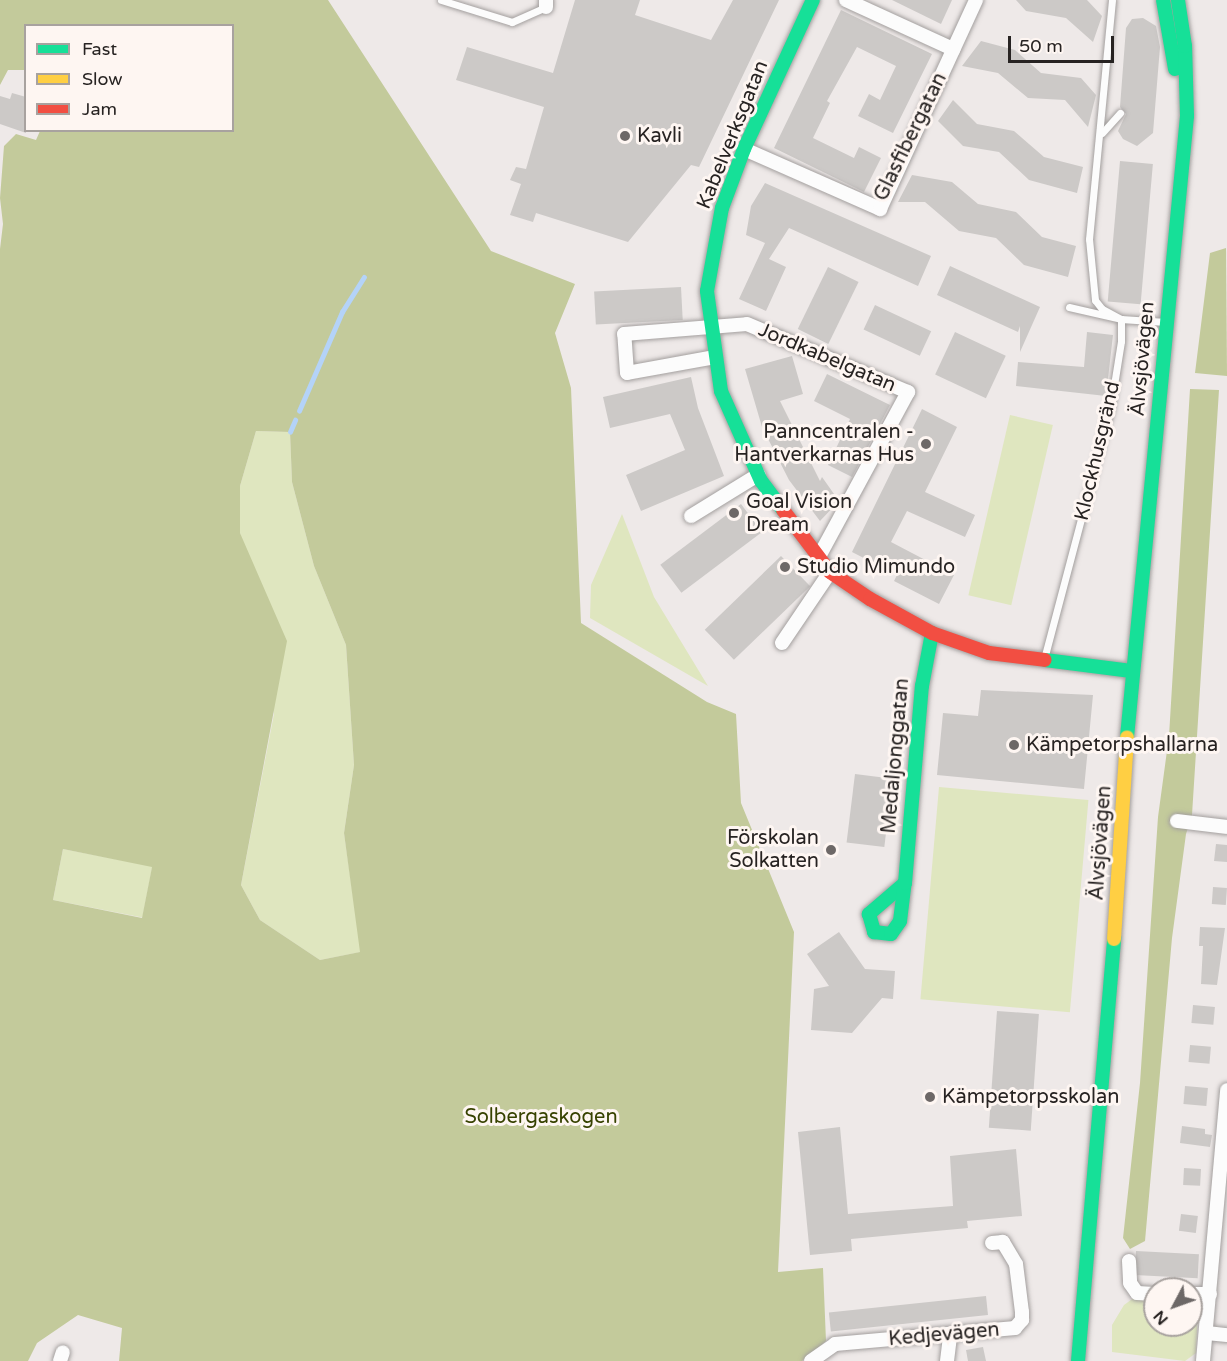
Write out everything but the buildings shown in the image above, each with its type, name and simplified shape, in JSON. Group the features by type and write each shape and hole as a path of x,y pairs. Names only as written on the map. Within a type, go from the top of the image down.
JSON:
{"main road":[{"name":"Kabelverksgatan","path":"813,0 744,150 722,208 710,258 710,327 721,391 758,475 818,560 830,572 870,599 932,633 989,653 1131,671"},
{"name":"Älvsjövägen","path":"1163,0 1173,49 1181,149"},
{"name":"Älvsjövägen","path":"1078,1354 1121,855 1131,671 1187,93 1178,0"},
{"name":"Medaljonggatan","path":"904,883 924,668 932,633"}],"street":[{"path":"846,0 953,49"},
{"name":"Glasfibergatan","path":"744,150 880,209 976,0"},
{"name":"Jordkabelgatan","path":"710,327 747,324 908,392 818,560"},
{"path":"710,327 624,334 627,373 716,357"},
{"path":"691,516 758,475"},
{"path":"782,643 830,572"},
{"path":"1177,821 1227,826"},
{"path":"1203,1361 1227,1090"},
{"name":"Kedjevägen","path":"811,1361 835,1344 1010,1330 1022,1320 1013,1257 1003,1242 992,1243"},
{"path":"1129,1261 1130,1283 1137,1293 1143,1293"},
{"path":"1203,1294 1210,1294"},
{"path":"1207,1334 1227,1335"},
{"path":"947,1361 950,1335"}],"lane":[{"path":"441,0 512,22 546,4"},
{"path":"1112,0 1102,133 1089,238 1090,275 1102,309 1121,319"},
{"path":"1102,133 1120,113"},
{"path":"1069,307 1121,319 1166,322"},
{"name":"Klockhusgränd","path":"1044,661 1110,410 1121,319"}],"green space":[{"name":"Solbergaskogen","path":"0,0 328,0 491,251 575,284 555,333 571,388 581,623 707,702 736,714 741,803 794,932 778,1272 823,1268 826,1341 802,1361 119,1361 122,1328 78,1315 37,1343 28,1361 0,1361 0,249 3,224 0,198 4,146 16,134 36,140 40,132 234,132 234,24 24,24 24,70 8,70 0,85","holes":["256,431 290,432 292,482 314,566 346,645 354,765 344,833 360,952 320,960 260,920 241,885 287,641 240,533 240,486","63,849 152,867 142,918 53,900"]},
{"path":"1226,248 1227,376 1195,373 1210,253"},
{"path":"1190,389 1219,390 1192,815 1186,834 1172,938 1145,1241 1130,1249 1123,1238 1140,1083 1158,817 1169,736"},
{"path":"1010,415 1053,425 1011,605 968,595"},
{"path":"256,431 290,432 292,482 314,566 346,645 354,765 344,833 361,952 320,960 260,920 241,885 274,714 240,533 240,486"},
{"path":"622,514 654,597 708,686 590,618 591,585"},
{"path":"939,787 1088,800 1070,1012 920,999"},
{"path":"63,849 152,866 142,917 53,900"},
{"path":"1135,1297 1143,1297 1143,1337 1197,1337 1196,1353 1185,1361 1112,1352 1112,1325 1124,1305"}],"waterway":[{"path":"299,411 342,312 364,277"},
{"path":"290,432 295,420"}],"traffic: fast":[{"path":"783,510 761,481 721,391 707,291 722,208 744,149 813,0"},
{"path":"1163,0 1175,69"},
{"path":"1127,737 1187,116 1185,46 1178,0"},
{"path":"905,883 869,914 874,932 891,934 900,921 905,883 922,686 932,633"},
{"path":"1045,660 1131,671"},
{"path":"1078,1361 1114,939"}],"traffic: slow":[{"path":"1114,939 1127,737"}],"traffic: jam":[{"path":"783,510 830,572 870,599 932,633 989,653 1045,660"}],"place":[{"name":"Kavli","path":"625,136"},
{"name":"Panncentralen - Hantverkarnas Hus","path":"926,444"},
{"name":"Goal Vision Dream","path":"734,513"},
{"name":"Studio Mimundo","path":"785,567"},
{"name":"Kämpetorpshallarna","path":"1014,745"},
{"name":"Förskolan Solkatten","path":"831,850"},
{"name":"Kämpetorpsskolan","path":"930,1097"}]}
